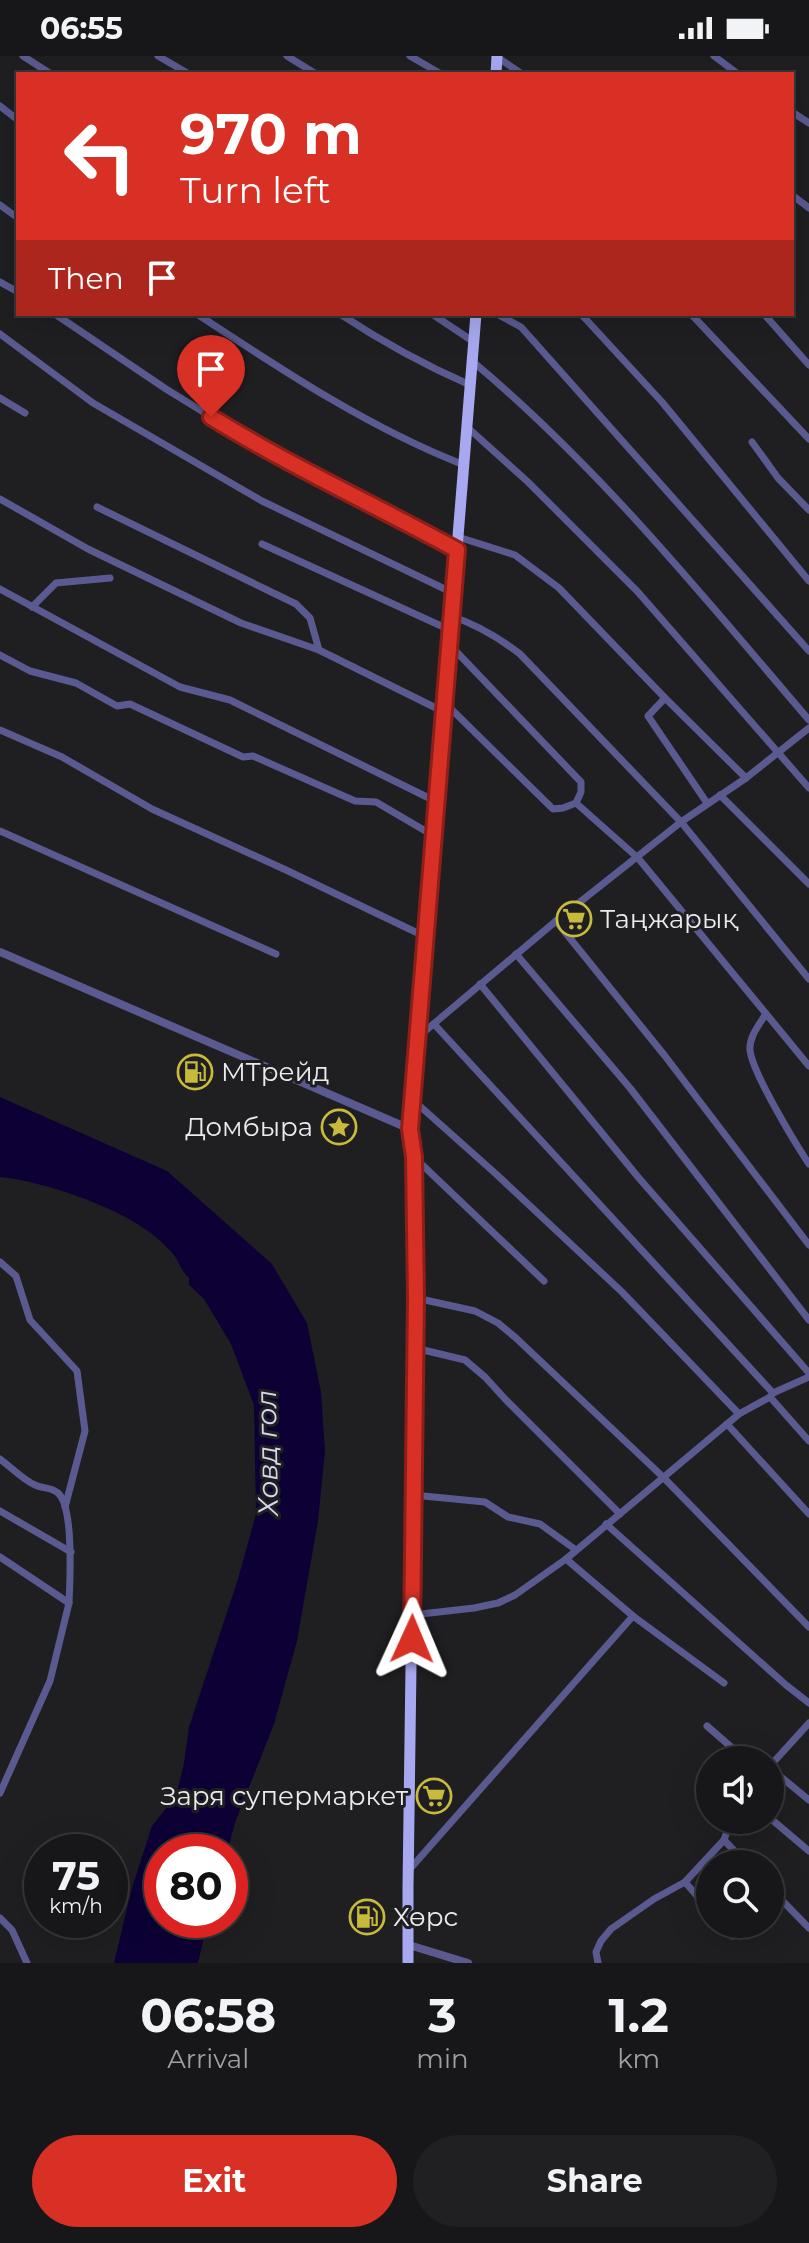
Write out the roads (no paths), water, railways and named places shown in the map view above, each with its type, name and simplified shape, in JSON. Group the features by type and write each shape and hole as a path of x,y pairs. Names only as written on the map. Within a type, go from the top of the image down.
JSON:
{"highway":[{"path":"408,1963 416,1298 414,1157 410,1129 476,316"}],"street":[{"path":"23,56 48,72"},
{"path":"158,56 186,72"},
{"path":"287,56 313,72"},
{"path":"410,56 438,72"},
{"path":"497,56 519,72"},
{"path":"714,56 735,72"},
{"path":"0,106 16,118"},
{"path":"58,316 166,389 257,445 457,550"},
{"path":"200,316 263,358 368,419 427,451 464,465"},
{"path":"343,316 382,342 470,385"},
{"path":"435,316 474,342"},
{"path":"501,316 521,327 809,651"},
{"path":"583,316 662,402 809,581"},
{"path":"693,316 809,439"},
{"path":"766,316 809,365"},
{"path":"0,334 93,403 249,494 453,593"},
{"path":"472,361 514,396 621,505 809,720"},
{"path":"0,398 25,413"},
{"path":"467,427 528,482 637,591 809,788"},
{"path":"752,442 778,478 809,510"},
{"path":"0,499 88,549 241,623 319,650 444,707 553,809 576,803 581,782 449,644"},
{"path":"97,507 296,604 310,618 319,650"},
{"path":"458,537 515,555 559,588 746,778"},
{"path":"262,544 450,630"},
{"path":"32,607 56,583 110,578"},
{"path":"0,589 180,687 230,700 437,802"},
{"path":"451,616 477,625 520,654 681,822 809,979"},
{"path":"0,655 30,671 76,683 117,706 130,704 243,757 253,756 355,801 376,802 434,836"},
{"path":"665,698 648,716 707,803"},
{"path":"418,1037 556,921 681,822 746,778 809,728"},
{"path":"0,730 62,757 152,809 426,937"},
{"path":"720,795 809,884"},
{"path":"576,803 638,858 809,1066"},
{"path":"0,831 276,954"},
{"path":"556,921 665,1056 809,1245"},
{"path":"0,952 410,1129"},
{"path":"516,954 630,1088 809,1320"},
{"path":"412,1615 474,1608 498,1603 515,1595 566,1559 739,1414 809,1375 638,1177 480,984"},
{"path":"765,1015 753,1035 750,1050 760,1075 809,1164"},
{"path":"434,1024 771,1395 809,1441"},
{"path":"413,1100 622,1292 739,1414"},
{"path":"414,1157 544,1281"},
{"path":"0,1262 16,1276 30,1320 77,1371 85,1431 65,1507"},
{"path":"416,1298 475,1311 498,1323 516,1338 663,1477 809,1627"},
{"path":"415,1348 465,1360 620,1514"},
{"path":"727,1424 809,1514"},
{"path":"0,1459 35,1485 51,1488 62,1496 71,1552 69,1603 50,1681 0,1793"},
{"path":"413,1495 485,1502 508,1517 540,1524 576,1550"},
{"path":"0,1511 71,1552"},
{"path":"606,1524 809,1703"},
{"path":"0,1557 69,1603"},
{"path":"566,1559 633,1616 724,1683"},
{"path":"409,1870 633,1616"},
{"path":"784,1751 809,1723"},
{"path":"707,1726 730,1746"},
{"path":"784,1779 809,1800"},
{"path":"784,1830 809,1851"},
{"path":"598,1963 596,1952 611,1929 685,1882 726,1834"},
{"path":"724,1840 734,1850"},
{"path":"685,1882 696,1895"},
{"path":"784,1902 809,1928"},
{"path":"0,1918 12,1930 27,1963"},
{"path":"409,1945 468,1963"},
{"path":"435,1963 442,1954"}],"water":[{"name":"Ховд гол","path":"0,1097 167,1171 272,1264 307,1323 321,1392 325,1451 318,1521 297,1641 274,1724 232,1834 149,1834 152,1826 176,1796 189,1727 256,1514 254,1405 231,1344 204,1299 189,1285 189,1278 160,1240 135,1222 78,1196 0,1177"},
{"path":"144,1851 144,1938 204,1938 198,1963 114,1963 120,1938 128,1938 128,1905"}],"place":[{"name":"Таңжарық","path":"574,919"},
{"name":"MTрейд","path":"195,1072"},
{"name":"Домбыра","path":"339,1127"},
{"name":"Заря супермаркет","path":"434,1796"},
{"name":"Хөрс","path":"367,1917"}]}
